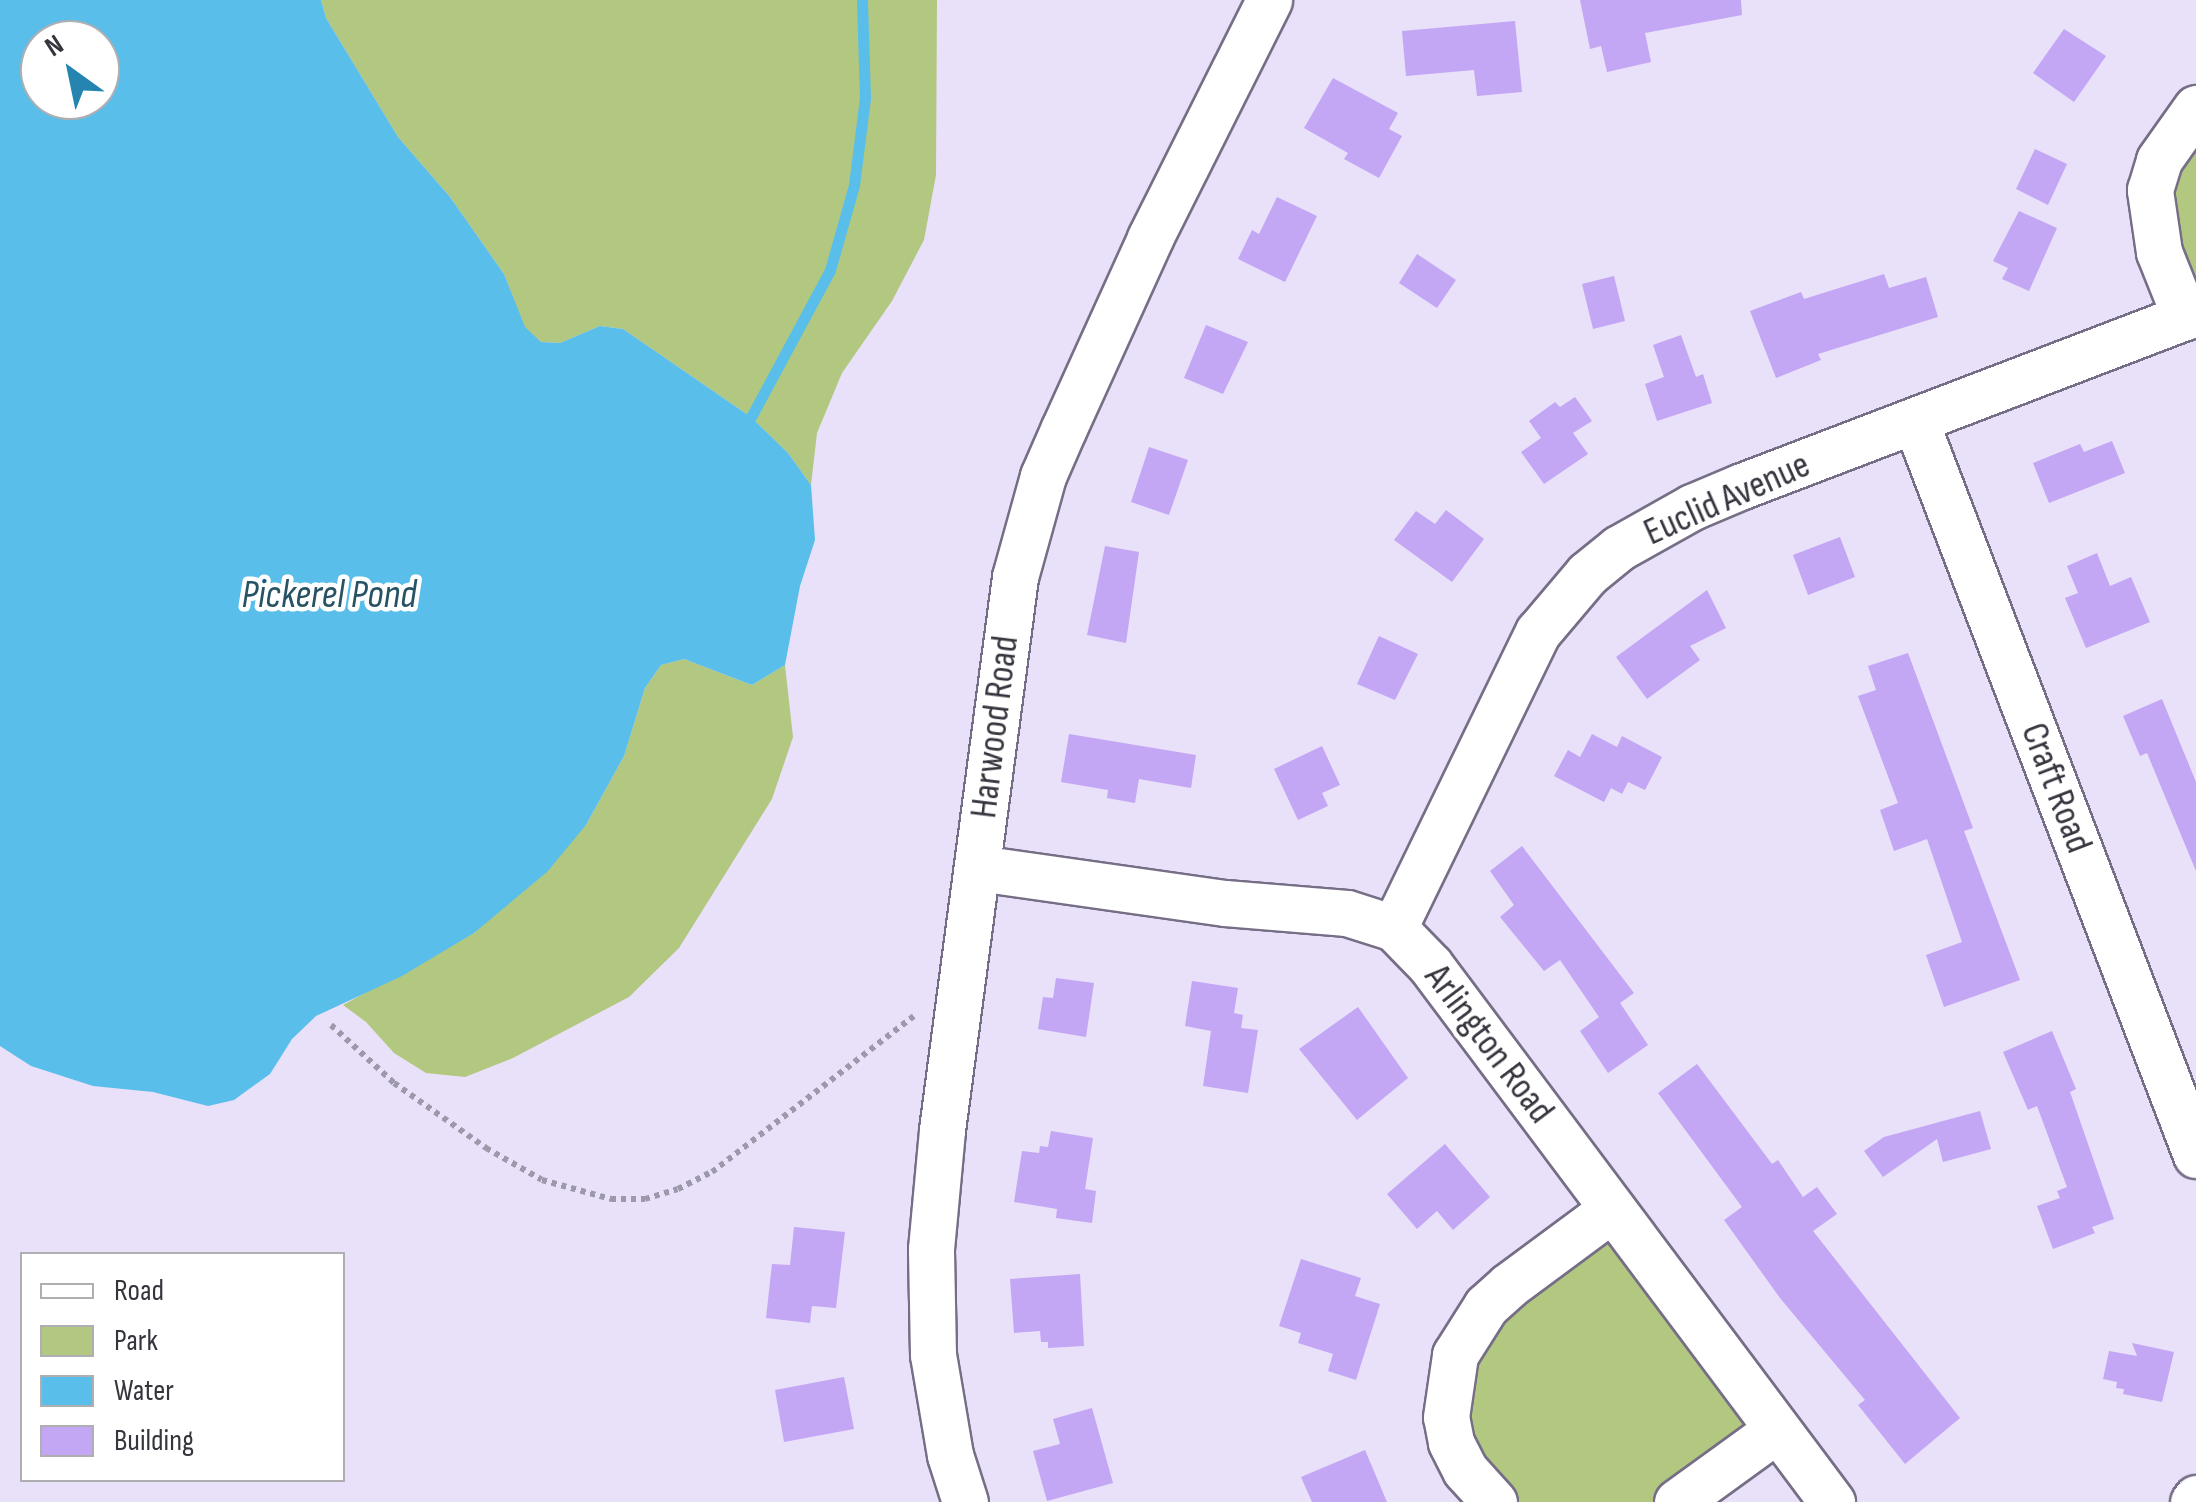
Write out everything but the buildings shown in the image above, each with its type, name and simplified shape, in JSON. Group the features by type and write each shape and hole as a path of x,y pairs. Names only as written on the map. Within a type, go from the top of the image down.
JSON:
{"street":[{"name":"Harwood Road","path":"964,1502 939,1404 930,1305 935,1193 1014,578 1043,476 1150,238 1269,0"},
{"path":"2191,314 2160,252 2150,190 2158,160 2196,108"},
{"name":"Euclid Avenue","path":"1394,928 1517,668 1559,602 1619,548 1692,507 2191,314"},
{"name":"Craft Road","path":"1915,420 2196,1155"},
{"name":"Arlington Road","path":"978,868 1225,903 1347,913 1394,928 1430,966 1832,1502"},
{"path":"1494,1502 1465,1470 1451,1442 1446,1417 1455,1356 1486,1306 1612,1209"},
{"path":"1677,1502 1775,1431"}],"path":[{"path":"331,1025 394,1083 542,1180 610,1200 645,1199 678,1190 712,1172 930,1004 962,986"}],"green space":[{"path":"321,0 937,0 936,175 924,240 892,301 842,373 817,433 811,485 788,453 751,417 623,329 600,326 560,343 541,342 524,327 504,274 450,197 398,137 326,18"},
{"path":"2196,108 2196,313 2159,160"},
{"path":"684,659 752,685 785,665 793,737 772,799 679,948 629,997 513,1058 465,1077 426,1073 394,1053 366,1022 343,1005 474,933 586,825 624,756 645,688 661,665"},
{"path":"1612,1209 1775,1431 1677,1502 1494,1502 1446,1417 1455,1355"}],"water":[{"name":"Pickerel Pond","path":"0,0 321,0 326,18 398,137 450,197 504,274 525,327 541,342 560,343 600,326 623,329 751,417 788,453 811,485 815,540 800,586 785,665 752,685 684,659 661,665 645,688 624,756 586,825 547,872 474,933 402,976 316,1016 292,1039 270,1074 234,1100 208,1106 153,1092 93,1086 31,1066 0,1046"}],"waterway":[{"path":"751,417 830,270 854,185 865,98 862,0"}]}
